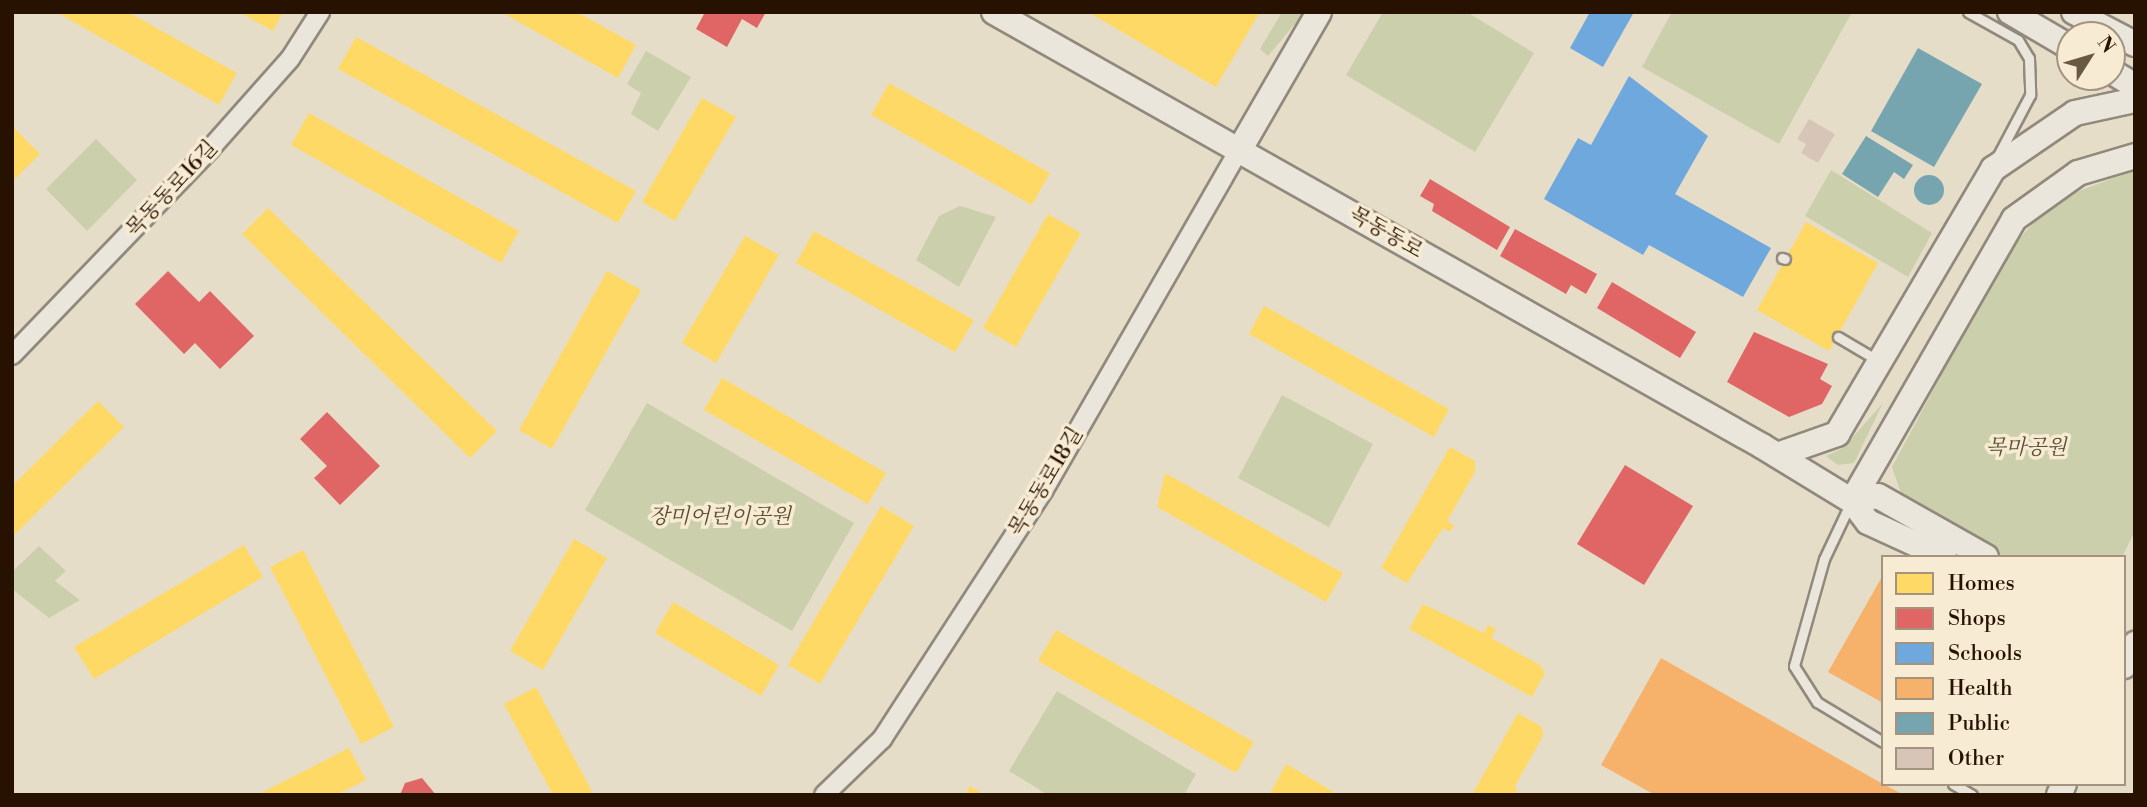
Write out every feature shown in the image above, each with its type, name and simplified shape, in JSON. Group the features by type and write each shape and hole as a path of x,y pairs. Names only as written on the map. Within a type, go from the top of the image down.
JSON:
{"main road":[{"path":"1240,149 1319,12"},
{"path":"2010,12 2056,39"},
{"path":"2074,12 2135,44"},
{"name":"목동동로","path":"1000,14 1777,455 1852,501 1868,522 1940,555"},
{"path":"1777,455 1837,434 1993,169 2075,113 2134,97"},
{"path":"1852,501 2014,219 2078,173 2135,156"},
{"path":"1852,501 1878,496 1982,555"}],"street":[{"name":"목동동로16길","path":"12,355 210,149 290,59 320,12"},
{"name":"목동동로18길","path":"824,795 882,739 1036,501 1240,149"}],"lane":[{"path":"1968,12 2018,40 2031,69 2030,95 1998,145 1993,169"},
{"path":"1838,337 1881,362"},
{"path":"1852,501 1824,559 1794,666 1816,702 1881,741"},
{"path":"1956,786 1972,795"}],"green space":[{"path":"1282,12 1305,12 1268,56 1260,49"},
{"path":"1383,12 1467,12 1534,53 1475,152 1346,75"},
{"path":"1672,12 1852,12 1779,144 1642,67"},
{"path":"646,51 691,77 658,131 631,114 641,93 627,84"},
{"path":"96,139 137,180 87,231 46,189"},
{"path":"1831,170 1932,233 1908,277 1805,216"},
{"name":"목마공원","path":"2135,170 2135,531 2123,555 1994,555 1905,505 1892,467 2006,254 2034,222 2071,194"},
{"path":"960,206 996,217 959,287 916,260 939,216"},
{"path":"1282,395 1373,444 1329,527 1238,478"},
{"name":"장미어린이공원","path":"647,403 854,523 792,631 585,510"},
{"path":"1883,403 1854,463 1838,465 1826,456 1843,448"},
{"path":"39,546 66,571 55,581 80,600 49,618 12,589 12,572"},
{"path":"1057,691 1196,774 1184,795 1048,795 1009,771"}],"building: Homes":[{"path":"56,12 128,12 237,73 219,105"},
{"path":"239,12 283,12 273,31"},
{"path":"501,12 577,12 636,45 618,78"},
{"path":"1088,12 1260,12 1216,87"},
{"path":"356,37 636,191 618,223 338,69"},
{"path":"889,83 1050,173 1032,205 871,115"},
{"path":"702,98 736,117 675,221 642,202"},
{"path":"309,113 519,231 501,263 291,145"},
{"path":"12,126 40,154 14,180 12,179"},
{"path":"268,208 497,431 470,458 242,234"},
{"path":"1048,214 1081,233 1016,347 983,328"},
{"path":"1806,222 1878,263 1829,351 1757,310"},
{"path":"814,231 974,320 955,352 796,263"},
{"path":"745,236 779,255 716,363 682,343"},
{"path":"607,271 641,290 552,449 519,430"},
{"path":"1264,306 1449,409 1434,437 1249,334"},
{"path":"722,378 886,473 868,504 704,410"},
{"path":"98,401 124,427 12,537 12,486"},
{"path":"1450,447 1475,461 1475,472 1447,521 1454,525 1450,532 1443,528 1407,583 1381,568"},
{"path":"1165,473 1343,573 1326,602 1157,507"},
{"path":"881,506 914,526 820,684 788,665"},
{"path":"574,539 607,558 543,670 510,651"},
{"path":"244,545 263,577 94,679 74,647"},
{"path":"303,550 394,727 361,744 270,567"},
{"path":"673,602 779,665 761,696 655,633"},
{"path":"1423,604 1484,633 1488,625 1496,629 1491,638 1540,665 1545,673 1532,697 1409,629"},
{"path":"1056,630 1254,742 1236,773 1038,661"},
{"path":"536,687 594,795 553,795 504,704"},
{"path":"1518,713 1542,727 1543,736 1515,786 1518,795 1472,795"},
{"path":"349,748 366,780 336,795 257,795"},
{"path":"1286,764 1339,795 1269,795"},
{"path":"970,786 985,795 965,795"}],"building: Shops":[{"path":"705,12 766,12 757,28 742,19 727,47 696,29"},
{"path":"1430,179 1510,227 1497,250 1432,211 1434,204 1420,196"},
{"path":"1515,229 1597,274 1586,294 1571,285 1566,294 1500,256"},
{"path":"168,271 199,302 210,291 254,336 220,369 195,343 184,354 135,304"},
{"path":"1612,282 1696,332 1680,358 1597,308"},
{"path":"1754,332 1828,364 1820,379 1832,386 1822,404 1789,417 1727,382"},
{"path":"327,412 380,466 340,505 314,478 327,466 300,439"},
{"path":"1625,465 1693,506 1644,585 1577,544"},
{"path":"422,778 436,795 400,795 405,783"}],"building: Schools":[{"path":"1590,12 1634,12 1603,67 1570,48"},
{"path":"1629,76 1708,136 1675,194 1771,248 1743,297 1649,245 1643,255 1544,199 1578,138 1591,145"}],"building: Health":[{"path":"1881,579 1881,702 1828,672"},
{"path":"1661,658 1881,783 1881,786 1887,786 1904,795 1655,795 1601,765"}],"building: Public":[{"path":"1918,48 1982,84 1934,167 1871,131"},
{"path":"1866,136 1913,165 1904,179 1894,172 1878,197 1842,174"},
{"path":"1929,175 1940,179 1944,190 1940,201 1929,205 1918,201 1914,190 1918,179"}],"building: Other":[{"path":"1809,119 1835,134 1818,163 1801,153 1806,144 1797,139"}]}
